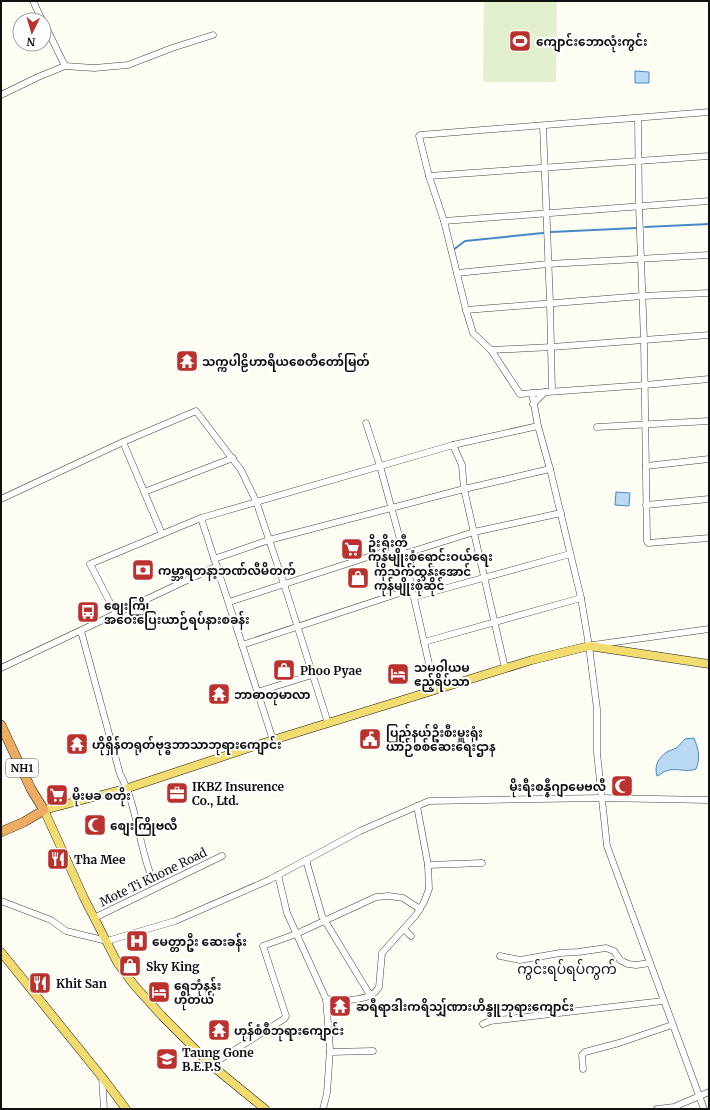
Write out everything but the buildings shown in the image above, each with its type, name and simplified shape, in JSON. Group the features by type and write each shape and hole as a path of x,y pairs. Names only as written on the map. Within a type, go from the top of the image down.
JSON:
{"highway":[{"name":"NH1","path":"1,725 31,789 44,810"},
{"path":"1,832 24,822 44,810"}],"main road":[{"path":"264,1109 211,1065 162,1016 134,985 117,962 84,898 44,810 128,788 273,740 505,668 589,646 709,664"},
{"path":"1,952 126,1109"}],"street":[{"path":"33,1 38,12"},
{"path":"1,95 65,66 94,68 128,65 172,48 213,35"},
{"path":"52,39 65,66"},
{"path":"709,112 420,135 429,176 444,221 473,333 491,350 520,394 709,379"},
{"path":"638,118 639,206 645,385 647,542 709,538"},
{"path":"542,126 552,347 552,391"},
{"path":"429,176 709,156"},
{"path":"444,221 709,201"},
{"path":"457,273 548,264 709,255"},
{"path":"466,310 642,296 709,293"},
{"path":"491,350 709,335"},
{"path":"533,404 545,392"},
{"path":"532,393 538,426 550,468 581,598 589,646 597,709 597,753 607,846 704,1109"},
{"path":"1,499 123,442 196,411 233,458 241,470 256,501 328,723"},
{"path":"598,427 709,421"},
{"path":"366,422 402,546 435,690"},
{"path":"116,614 90,564 201,518 256,501 453,445 538,426"},
{"path":"123,442 162,534"},
{"path":"453,445 462,465 464,489 505,668"},
{"path":"144,492 233,458"},
{"path":"646,466 709,459"},
{"path":"214,559 269,540 550,468"},
{"path":"646,505 709,499"},
{"path":"404,554 474,532 561,513"},
{"path":"201,518 273,740"},
{"path":"228,602 402,546"},
{"path":"414,597 570,554"},
{"path":"1,668 217,566"},
{"path":"242,645 412,589"},
{"path":"424,642 581,598"},
{"path":"589,646 709,629"},
{"path":"81,631 120,774 128,788 135,812 143,851 149,870"},
{"path":"257,692 312,675"},
{"path":"1,901 51,920 66,931 107,941 175,921 278,876 360,831 429,801 601,798 709,800"},
{"path":"326,999 352,1000 370,995 378,990 382,954 420,909 430,889 428,865 417,806"},
{"name":"Mote Ti Khone Road","path":"94,918 222,856"},
{"path":"306,860 325,920 370,995"},
{"path":"428,865 482,863"},
{"path":"278,876 287,913 326,999 330,1052 327,1093 323,1109"},
{"path":"211,1065 284,1019 286,1016 262,947 296,934 376,897 389,896 403,898 420,909"},
{"path":"404,929 411,936"},
{"path":"500,956 520,960 560,952 578,952 606,948 614,951 620,960 628,964 636,965 650,963"},
{"path":"484,1024 490,1021 663,1001"},
{"path":"583,1069 582,1055 585,1052 619,1043 672,1025"},
{"path":"330,1052 373,1051"},
{"path":"102,1077 104,1109"},
{"path":"657,1109 674,1107 709,1092"}],"green space":[{"name":"ကျောင်းဘောလုံးကွင်း","path":"484,1 557,1 556,82 483,82"}],"water":[{"path":"635,71 649,72 649,83 635,83"},
{"path":"616,492 630,493 629,506 615,505"},
{"path":"694,738 698,753 698,765 696,769 670,770 657,776 656,766 661,757 667,752 675,749 685,739"}],"waterway":[{"path":"645,227 709,224"},
{"path":"551,232 637,228"},
{"path":"453,250 465,241 543,233"}],"place":[{"name":"ကျောင်းဘောလုံးကွင်း","path":"520,41"},
{"name":"သက္ကပါဠိဟာရိယစေတီတော်မြတ်","path":"187,361"},
{"name":"ဦးရှိုးတီ ကုန်မျိုးစုံရောင်းဝယ်ရေး","path":"352,549"},
{"name":"ကမ္ဘာ့ရတနာ့ဘဏ်လီမိတက်","path":"143,570"},
{"name":"ကိုသက်ထွန်းအောင် ကုန်မျိုးစုံဆိုင်","path":"358,578"},
{"name":"စျေးကြို အဝေးပြေးယာဉ်ရပ်နားစခန်း","path":"88,612"},
{"name":"Phoo Pyae","path":"284,670"},
{"name":"သမဝါယမ ဧည့်ရိပ်သာ","path":"398,674"},
{"name":"ဘာဓာတုမာလာ","path":"219,694"},
{"name":"ပြည်နယ်ဦးစီးမှူးရုံး ယာဉ်စစ်ဆေးရေးဌာန","path":"370,739"},
{"name":"ဟိုရှိန်တရုတ်ဗုဒ္ဓဘာသာဘုရားကျောင်း","path":"77,744"},
{"name":"မိုးရီးစန္နီဂျာမေဗလီ","path":"622,786"},
{"name":"IKBZ Insurence Co., Ltd.","path":"177,793"},
{"name":"မိုးမခ စတိုး","path":"57,795"},
{"name":"စျေးကြိုဗလီ","path":"95,825"},
{"name":"Tha Mee","path":"58,859"},
{"name":"မေတ္တာဦး ဆေးခန်း","path":"137,941"},
{"name":"Sky King","path":"130,966"},
{"name":"Khit San","path":"40,983"},
{"name":"ရွှေဘုံနန်း ဟိုတယ်","path":"159,992"},
{"name":"ဆရီရာဒါးကရိသျှ်ဏားဟိန္ဒူဘုရားကျောင်း","path":"340,1006"},
{"name":"ဟုန်စံစီဘုရားကျောင်း","path":"219,1030"},
{"name":"Taung Gone B.E.P.S","path":"167,1059"}],"district":[{"name":"ကွင်းရပ်ရပ်ကွက်","path":"567,969"}]}
